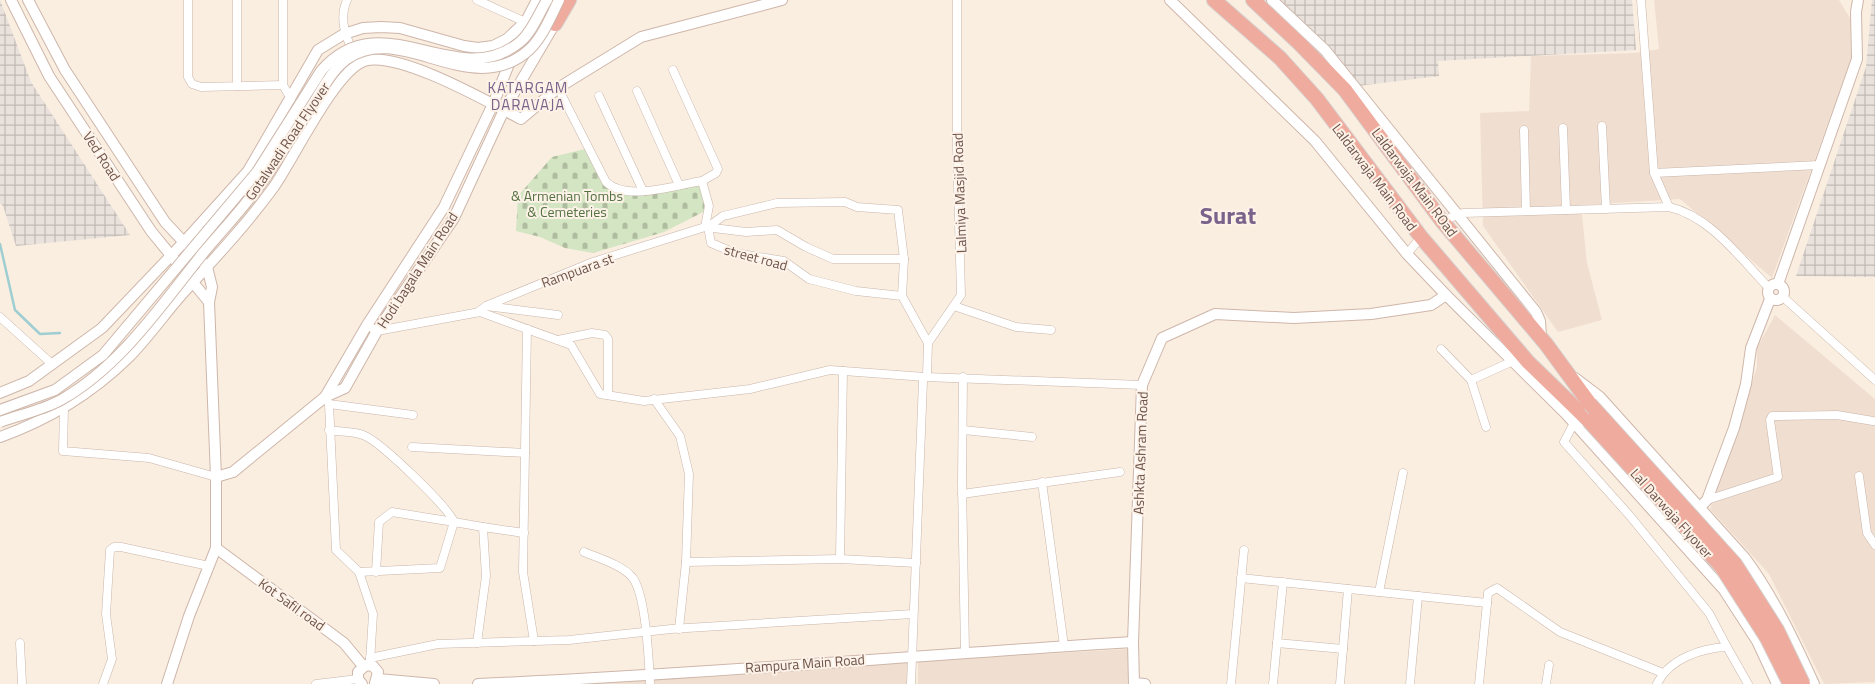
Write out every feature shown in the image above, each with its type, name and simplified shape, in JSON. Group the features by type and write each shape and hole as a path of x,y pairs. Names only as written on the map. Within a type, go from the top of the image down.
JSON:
{"highway":[{"path":"555,24 568,0"},
{"name":"Laldarwaja Main Road","path":"1214,0 1280,58 1316,99 1421,238 1521,364"},
{"name":"Laldarwaja Main ROad","path":"1253,0 1345,90 1442,221 1541,337 1568,373"},
{"name":"Lal Darwaja Flyover","path":"1521,364 1589,421 1721,566 1767,638 1790,684"},
{"name":"Lal Darwaja Flyover","path":"1568,373 1590,404 1735,564 1778,630 1803,684"}],"main road":[{"name":"Ved Road","path":"11,0 49,76 150,231 208,302"},
{"name":"Ved Road","path":"28,0 65,70 165,222 206,267 212,287 208,302 216,476 216,548"},
{"name":"Hodi bagala Main Road","path":"327,401 367,325 444,207 494,102 524,22 537,0"},
{"name":"Gotalwadi Road Flyover","path":"0,410 55,390 103,355 258,172 329,59 343,48 357,41 374,37 391,37 462,56 489,57 500,54 522,40 547,0"},
{"name":"Gotalwadi Road Flyover","path":"0,422 61,401 106,368 147,322 264,180 330,78 349,58 376,49 390,49 459,66 474,68 503,65 530,49 539,38 559,0"},
{"path":"0,437 25,428 64,408 86,394 128,358 273,187 338,84 345,74 358,64 377,59 401,63 494,102 521,119 558,88 640,37 782,0"},
{"path":"1170,0 1315,141 1407,254 1446,295 1521,364 1729,596 1757,641 1778,684"},
{"path":"1272,0 1325,50 1536,312 1540,321 1541,337"},
{"path":"1850,0 1856,12"},
{"path":"1699,508 1707,500 1734,428 1746,384 1751,348 1770,298 1768,294 1774,286 1857,59 1856,12 1858,0"},
{"path":"0,394 29,381 102,328 184,242 248,171 318,50 344,34 363,28 400,28 464,46 478,48 493,46 508,39 524,22"},
{"name":"Hodi bagala Main Road","path":"216,476 233,472 345,388 377,331 454,218 504,110 555,24"},
{"path":"1770,298 1775,301 1783,298 1784,289 1774,286"},
{"name":"Ashkta Ashram Road","path":"1134,684 1133,642 1142,385 1162,338 1215,314 1294,318 1371,314 1431,305 1446,295"},
{"path":"1568,373 1600,397 1756,574 1787,624 1814,684"},
{"path":"167,684 189,616 216,548"},
{"name":"Kot Safil road","path":"216,548 344,643 378,672 376,682"},
{"path":"1729,596 1732,587 1741,577 1756,574"},
{"path":"1739,612 1762,611 1767,607 1772,597"},
{"name":"Rampura Main Road","path":"478,684 650,680 911,655 1133,642"},
{"path":"360,682 358,672 367,663"},
{"path":"376,682 434,684"},
{"path":"1134,684 1145,684"}],"street":[{"path":"188,0 188,77 192,84 201,87 283,85"},
{"path":"237,0 237,86"},
{"path":"284,0 283,85 291,99"},
{"path":"347,0 342,11 344,34 358,64"},
{"path":"477,0 497,4 524,22"},
{"name":"Lalmiya Masjid Road","path":"928,343 961,295 957,147 957,0"},
{"path":"1641,0 1654,173 1669,207"},
{"path":"558,88 606,182 613,189 643,191 702,180 716,173 718,169 673,70"},
{"path":"637,91 678,185"},
{"path":"599,96 643,191"},
{"path":"1602,126 1606,209"},
{"path":"1563,128 1566,210"},
{"path":"1524,130 1526,211"},
{"path":"1654,173 1819,165"},
{"path":"702,180 709,206 707,227"},
{"path":"707,227 724,216 777,204 846,202 857,207 898,210 904,259 902,296 928,343 926,376 922,381 911,684"},
{"path":"1442,221 1463,212 1669,207 1684,210 1701,221 1774,286"},
{"name":"Rampuara st","path":"478,312 486,306 593,262 707,227"},
{"name":"street road","path":"902,296 856,291 809,279 784,261 735,253 711,243 707,227 746,232 777,230 806,247 833,259 904,259"},
{"path":"1407,254 1421,238"},
{"path":"1783,298 1875,380"},
{"path":"486,306 558,315"},
{"path":"954,306 1016,326 1051,330"},
{"path":"367,325 377,331 478,312 571,345 600,394 644,401 750,388 830,370 1142,385"},
{"path":"0,317 52,364"},
{"path":"527,329 523,572 534,641"},
{"path":"558,340 592,333 605,335 608,339 608,395"},
{"path":"1441,349 1471,380 1486,427"},
{"path":"1471,380 1521,364"},
{"path":"840,559 844,371"},
{"path":"964,377 962,494 965,652"},
{"path":"654,399 680,436 689,474 686,562 678,629"},
{"path":"413,415 327,401 336,550 359,572 373,614 367,663 438,644 534,641 678,629 913,614"},
{"path":"64,408 63,451 149,458 216,476"},
{"path":"1707,500 1778,476 1770,420 1772,416 1837,415 1873,421"},
{"path":"1574,423 1564,442 1630,516 1709,613 1748,684"},
{"path":"329,430 364,435 387,453 429,492 451,515 454,522 440,568 359,572"},
{"path":"963,430 1032,437"},
{"path":"412,446 525,453"},
{"path":"962,494 1120,472"},
{"path":"1379,592 1403,474"},
{"path":"1859,476 1867,532 1875,545"},
{"path":"1042,482 1064,646"},
{"path":"376,572 379,522 392,512 524,534"},
{"path":"477,643 486,576 483,527"},
{"path":"104,684 112,658 106,614 110,550 114,547 121,547 209,566"},
{"path":"1231,684 1244,550"},
{"path":"584,552 631,576 635,581 648,632 650,680"},
{"path":"686,562 840,559 916,564"},
{"path":"1241,578 1487,603"},
{"path":"1273,684 1284,582"},
{"path":"1479,684 1487,603 1490,590 1497,588 1547,626 1663,673"},
{"path":"1340,684 1348,589"},
{"path":"1410,684 1418,596"},
{"path":"20,643 22,684"},
{"path":"1278,643 1343,649"},
{"path":"1657,684 1663,673 1682,658 1714,648 1727,647"},
{"path":"1546,684 1549,665"},
{"path":"316,684 360,682"}],"shaded area":[{"path":"0,0 31,82 130,235 16,246 3,206 0,203"},
{"path":"1274,0 1632,0 1636,50 1438,61 1439,76 1358,86"},
{"path":"1654,0 1839,0 1850,18 1851,59 1772,278 1680,199 1581,205 1587,263 1602,320 1558,332 1483,226 1480,113 1529,111 1531,56 1635,53 1659,49"},
{"path":"1872,0 1875,0 1875,277 1796,276 1866,67"},
{"path":"1775,315 1875,399 1875,682 1824,684 1769,574 1710,509 1757,367 1757,348"},
{"path":"1128,649 1128,684 918,684 918,661"},
{"path":"909,657 909,684 535,684"}],"green space":[{"name":"& Armenian Tombs & Cemeteries","path":"585,149 600,178 612,191 631,194 643,193 701,183 705,211 664,232 593,253 565,248 540,237 516,231 518,196 552,157"}],"waterway":[{"path":"0,244 15,310 40,334 60,333"}],"district":[{"name":"KATARGAM DARAVAJA","path":"528,96"},
{"name":"Surat","path":"1228,215"}]}
